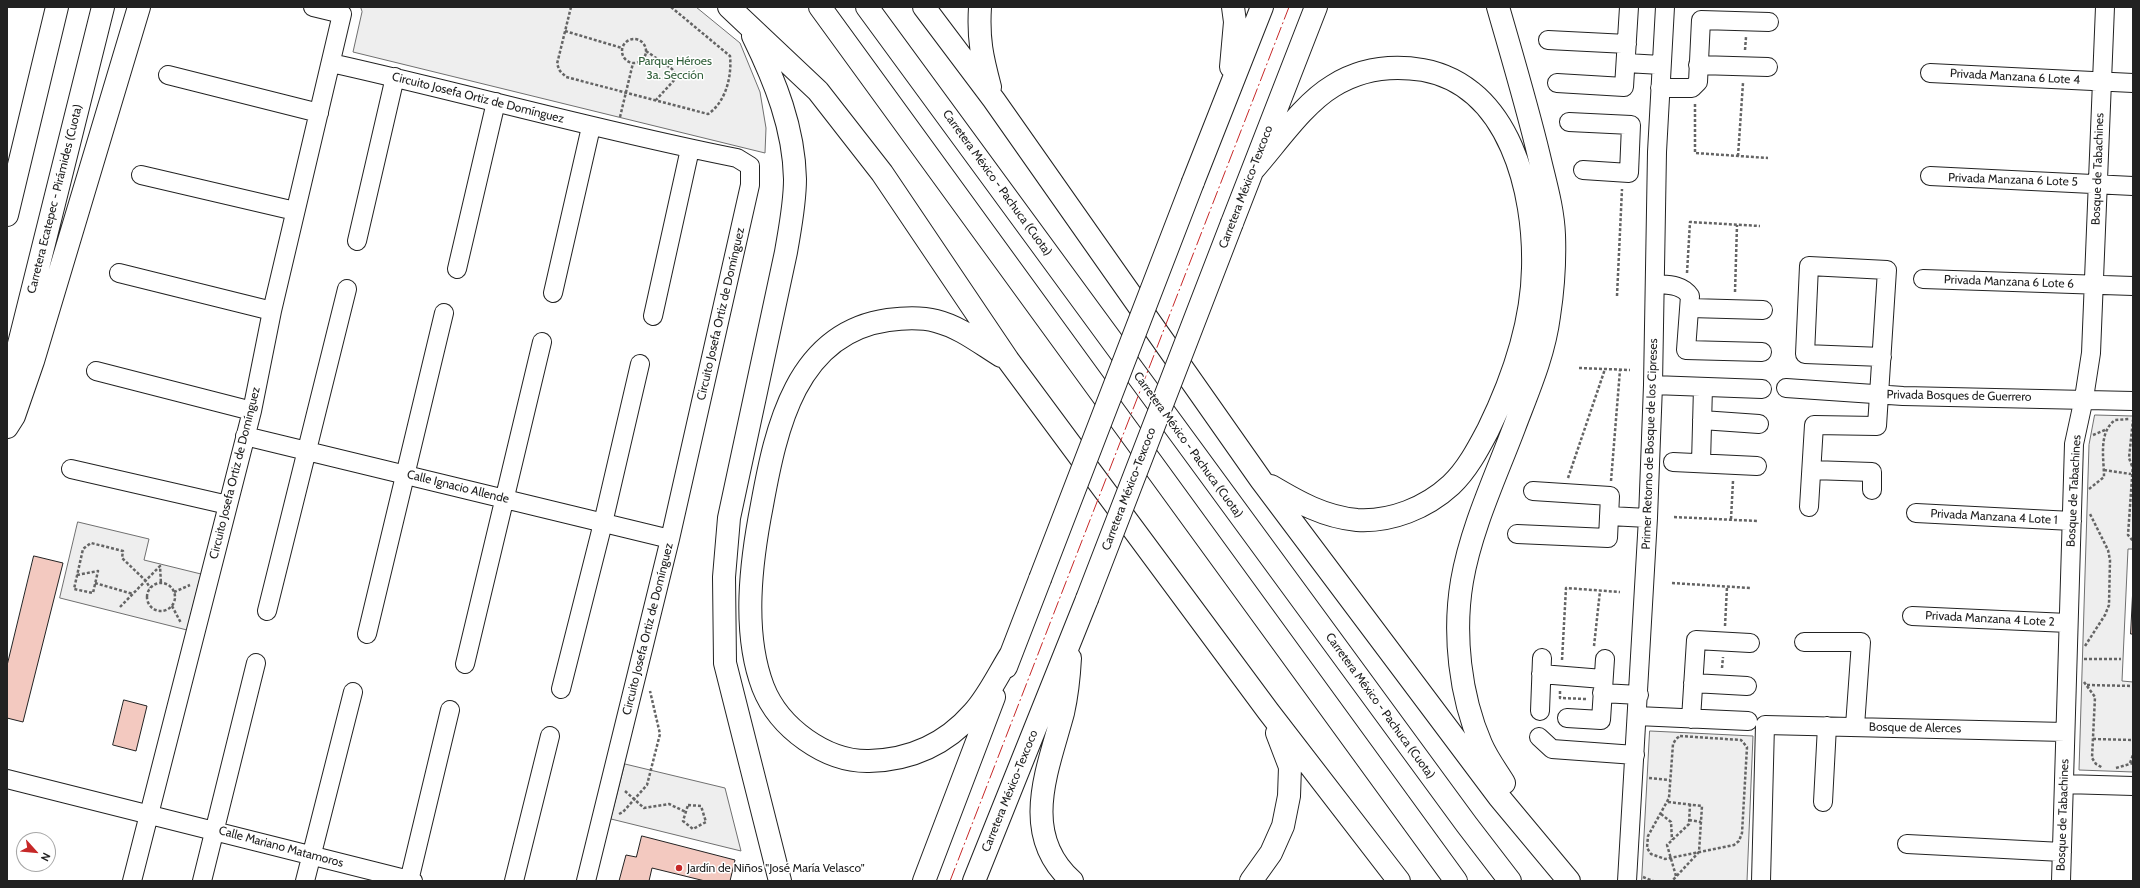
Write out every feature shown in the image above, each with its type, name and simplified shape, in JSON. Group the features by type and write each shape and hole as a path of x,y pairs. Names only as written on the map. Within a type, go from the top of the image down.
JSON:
{"highway":[{"path":"7,215 57,7"},
{"name":"Carretera Ecatepec - Pirámides (Cuota)","path":"7,392 103,7"},
{"path":"7,427 14,416 33,361 140,7"},
{"path":"820,7 1456,881"},
{"name":"Carretera México - Pachuca (Cuota)","path":"867,7 1467,825 1510,881"},
{"path":"924,7 994,100 1261,480 1499,797 1570,881"},
{"path":"980,7 978,29 980,52 994,100"},
{"path":"1228,92 1234,22 1233,7"},
{"path":"924,881 1193,182 1262,7"},
{"name":"Carretera México-Texcoco","path":"974,881 1087,599 1316,7"},
{"path":"1498,7 1527,108 1549,200 1554,234 1553,274 1549,317 1540,362 1488,497 1466,566 1459,608 1459,636 1462,676 1469,711 1482,746 1537,841"},
{"path":"737,14 818,91 882,173 1008,360 1268,711 1399,881"},
{"path":"737,14 771,72 784,108 791,145 794,178 793,212 786,252 729,518 724,577 725,663 780,881"},
{"path":"1253,170 1310,104 1332,86 1358,74 1383,68 1409,68 1431,72 1453,81 1472,92 1490,110 1503,128 1523,178 1530,222 1533,268 1527,315 1518,362 1500,406 1475,454 1446,489 1429,502 1405,514 1359,520 1337,517 1312,509 1261,480"},
{"path":"1008,360 963,332 935,320 903,318 870,322 838,337 814,359 794,391 778,434 755,540 751,601 754,654 764,689 783,718 802,739 832,754 860,761 892,760 920,752 947,737 974,713 1011,654"},
{"path":"1070,642 1067,694 1048,762 1041,798 1041,821 1046,842 1056,860 1072,881"},
{"path":"1251,881 1271,854 1283,826 1289,796 1290,768 1268,711"}],"street":[{"name":"Circuito Josefa Ortiz de Domínguez","path":"132,881 252,411 272,311 342,14 313,7"},
{"path":"1557,83 1624,87 1629,7"},
{"name":"Primer Retorno de Bosque de los Cipreses","path":"1627,881 1639,695 1648,518 1653,385 1657,152 1665,7"},
{"name":"Bosque de Tabachines","path":"2060,881 2074,444 2084,398 2091,353 2095,285 2097,184 2105,7"},
{"path":"1660,88 1692,88 1698,74 1701,20 1769,22"},
{"path":"1548,40 1627,44"},
{"name":"Circuito Josefa Ortiz de Domínguez","path":"331,63 395,77 591,127 616,131 690,149 737,158 750,166 750,185 670,539 586,881"},
{"path":"1626,63 1661,65"},
{"path":"1698,74 1744,66 1768,67"},
{"name":"Privada Manzana 6 Lote 4","path":"1930,73 2133,83"},
{"path":"168,75 319,113"},
{"path":"357,242 395,77"},
{"path":"457,269 496,102"},
{"path":"1569,122 1631,125 1629,173 1583,170"},
{"path":"553,293 591,127"},
{"path":"653,316 690,149"},
{"path":"1630,149 1657,152"},
{"path":"141,175 295,211"},
{"name":"Privada Manzana 6 Lote 5","path":"1930,176 2133,186"},
{"path":"1809,507 1814,425 1877,426 1880,394 1887,270 1809,266 1805,354 1882,357"},
{"path":"119,273 272,311"},
{"name":"Privada Manzana 6 Lote 6","path":"1923,279 2133,286"},
{"path":"1655,284 1680,287 1686,290 1690,296 1686,350 1762,352"},
{"path":"267,611 347,289"},
{"path":"1690,308 1763,310"},
{"path":"367,634 407,474 444,313"},
{"path":"465,664 542,342"},
{"path":"561,689 603,523 640,364"},
{"path":"96,371 252,411"},
{"path":"1653,385 1762,389"},
{"path":"1701,463 1703,387"},
{"name":"Privada Bosques de Guerrero","path":"1786,388 1880,394 2133,400"},
{"path":"1702,420 1759,424"},
{"name":"Calle Ignacio Allende","path":"245,436 308,450 670,539"},
{"path":"1672,462 1757,466"},
{"path":"71,469 228,505"},
{"path":"1812,470 1872,472 1872,490"},
{"path":"1517,534 1608,538 1610,496 1533,491"},
{"name":"Privada Manzana 4 Lote 1","path":"1916,513 2072,521"},
{"path":"1609,516 1648,518"},
{"name":"Privada Manzana 4 Lote 2","path":"1912,616 2068,623"},
{"path":"1691,719 1696,640 1750,643"},
{"path":"1804,642 1861,642 1855,726"},
{"path":"1567,718 1601,720 1600,687 1604,659"},
{"path":"202,881 256,663"},
{"path":"1540,711 1542,666 1561,676 1600,687 1639,695"},
{"path":"1693,683 1747,686"},
{"path":"305,881 353,692"},
{"path":"410,881 450,710"},
{"path":"1637,716 1748,721"},
{"name":"Bosque de Alerces","path":"1761,881 1766,725 2065,732"},
{"path":"1824,802 1827,726"},
{"path":"514,881 550,736"},
{"path":"1539,737 1552,749 1635,755"},
{"name":"Calle Mariano Matamoros","path":"7,779 215,830 410,881"},
{"path":"2064,784 2133,786"},
{"path":"1907,844 2062,852"}],"path":[{"path":"570,7 557,64 560,71 566,77 708,114 722,101 732,68 730,56 671,7"},
{"path":"1738,156 1747,21"},
{"path":"565,31 622,48"},
{"path":"646,51 641,61 633,63 623,56 622,48 627,41 634,39 642,41 646,51 672,69 677,77 656,100"},
{"path":"616,131 633,63"},
{"path":"1698,74 1695,96 1695,153 1768,158"},
{"path":"1617,296 1623,172"},
{"path":"1686,290 1690,222 1760,226"},
{"path":"1734,309 1737,225"},
{"path":"1579,368 1630,370"},
{"path":"1562,493 1606,369"},
{"path":"1610,496 1620,370"},
{"path":"2072,498 2091,488 2104,477 2104,439 2106,430 2115,420 2133,419 2129,458 2132,465 2128,535 2133,541"},
{"path":"1731,519 1734,465"},
{"path":"2104,470 2131,474"},
{"path":"2090,495 2091,488"},
{"path":"2068,659 2085,646 2105,615 2109,605 2110,560 2108,550 2090,516 2090,509"},
{"path":"2129,515 2133,516"},
{"path":"1674,517 1756,521"},
{"path":"78,575 98,571 93,593 74,589 83,549 91,543 124,551 122,558 146,581 150,588"},
{"path":"120,607 160,566 161,584"},
{"path":"95,583 132,594"},
{"path":"1672,583 1750,588"},
{"path":"161,584 168,585 174,592 174,602 169,609 160,612 152,608 147,596 150,588 161,584"},
{"path":"1600,591 1600,687 1560,698 1566,588 1620,592"},
{"path":"2068,659 2121,659"},
{"path":"2068,659 2095,697 2092,758 2096,764 2108,768"},
{"path":"601,819 623,812 647,785 660,734 652,691 634,686"},
{"path":"2087,686 2133,686"},
{"path":"1680,736 1741,740 1745,743 1747,747 1742,833 1739,841 1734,845 1670,858 1657,858 1650,854 1647,848 1648,836 1668,802 1670,780 1673,744 1676,738 1680,736"},
{"path":"2093,739 2133,740"},
{"path":"2112,769 2131,763 2133,755"},
{"path":"1633,777 1670,780"},
{"path":"611,779 644,808 669,804 686,812"},
{"path":"1668,802 1702,806 1699,852 1672,881"},
{"path":"1676,876 1667,845 1689,824 1690,804"},
{"path":"688,805 701,806 706,822 693,829 683,822 686,812 688,805"},
{"path":"1661,814 1671,822 1672,840"},
{"path":"1689,820 1701,822"}],"green space":[{"name":"Parque Héroes 3a. Sección","path":"361,7 696,7 740,43 760,92 766,128 765,153 353,52 362,12"},
{"path":"2095,415 2133,416 2133,549 2128,549 2122,681 2133,682 2133,772 2079,770 2089,445"},
{"path":"78,522 149,539 144,560 201,574 187,630 60,598"},
{"path":"1650,731 1753,736 1747,881 1642,881"},
{"path":"625,764 725,788 741,851 611,819"}],"building":[{"path":"34,556 63,563 23,722 7,718 7,666"},
{"path":"2133,586 2133,634 2131,634"},
{"path":"124,700 147,706 136,751 113,745"},
{"name":"Jardín de Niños \"José María Velasco\"","path":"642,836 735,860 730,881 705,881 652,868 649,881 619,881 626,855 636,857"}],"power":[{"path":"950,881 1289,7"}],"place":[{"name":"Jardín de Niños \"José María Velasco\"","path":"679,868"}]}
